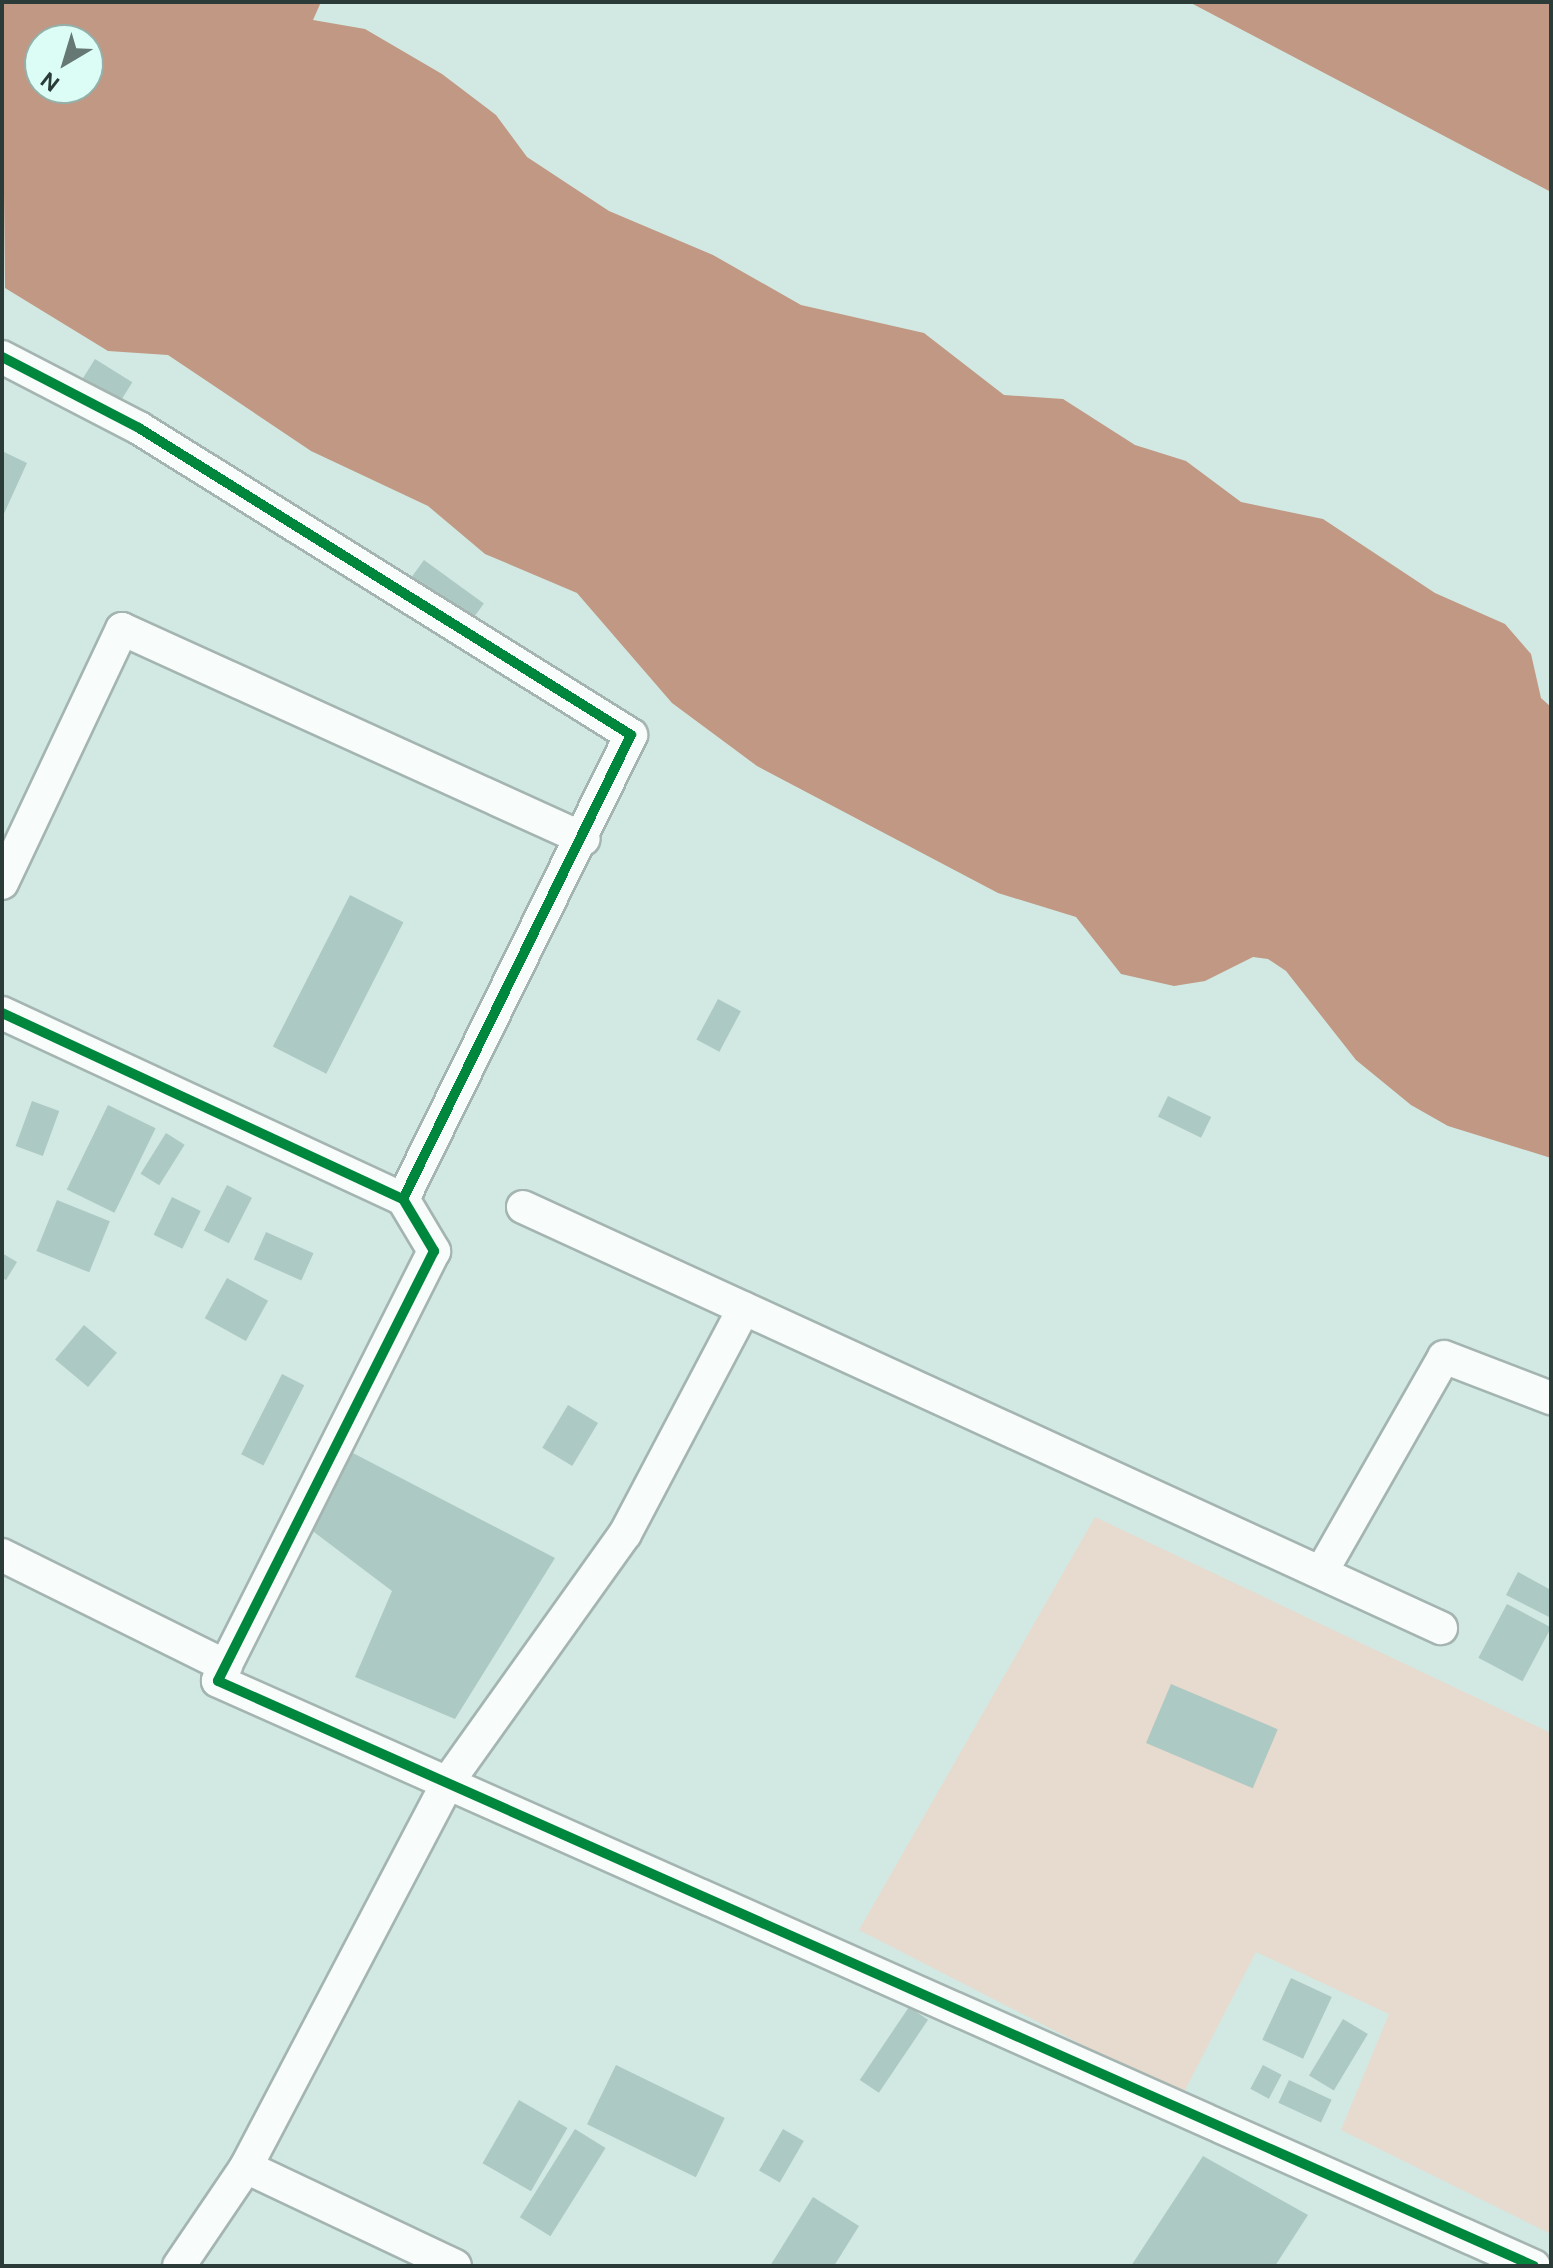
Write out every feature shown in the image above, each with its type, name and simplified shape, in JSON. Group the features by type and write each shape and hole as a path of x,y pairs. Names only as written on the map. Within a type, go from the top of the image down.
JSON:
{"street":[{"path":"2,357 139,428 631,735 584,839 403,1199"},
{"path":"2,883 122,629 584,839"},
{"path":"2,1013 403,1199 434,1251 218,1681 450,1779 1534,2266"},
{"path":"523,1207 1441,1628"},
{"path":"179,2266 246,2167 450,1779 625,1534 744,1308"},
{"path":"1322,1571 1444,1357 1551,1398"},
{"path":"2,1555 226,1666"},
{"path":"246,2167 455,2266"}],"shaded area":[{"path":"2,2 321,2 313,20 365,29 442,74 496,115 527,157 609,211 713,255 801,305 924,333 1004,395 1063,399 1135,445 1186,461 1241,502 1323,519 1435,593 1505,624 1531,654 1541,698 1551,707 1551,1158 1448,1126 1411,1105 1356,1060 1286,971 1268,959 1253,957 1205,981 1174,986 1121,974 1076,917 998,893 757,766 672,703 577,593 485,554 428,506 311,451 168,355 108,351 5,288"},
{"path":"1189,2 1551,2 1551,192"},
{"path":"1095,1517 1551,1733 1551,2234 1341,2130 1389,2014 1256,1952 1182,2096 859,1930"}],"building":[{"path":"95,359 132,382 117,407 80,384"},
{"path":"2,451 27,463 2,518"},
{"path":"424,560 484,603 469,624 409,580"},
{"path":"350,895 403,922 326,1074 273,1046"},
{"path":"718,999 741,1011 719,1052 696,1040"},
{"path":"1168,1096 1211,1117 1201,1138 1158,1117"},
{"path":"32,1101 59,1111 43,1156 16,1146"},
{"path":"108,1105 156,1128 114,1213 67,1189"},
{"path":"166,1133 185,1145 159,1185 141,1174"},
{"path":"227,1185 252,1198 229,1243 204,1230"},
{"path":"172,1197 201,1211 182,1249 154,1235"},
{"path":"57,1200 110,1221 89,1272 36,1251"},
{"path":"266,1232 314,1253 301,1281 254,1259"},
{"path":"2,1253 17,1262 6,1280 2,1278"},
{"path":"227,1278 268,1301 246,1341 205,1318"},
{"path":"84,1325 117,1353 88,1387 55,1359"},
{"path":"282,1374 304,1385 263,1466 241,1454"},
{"path":"568,1405 598,1423 572,1466 542,1448"},
{"path":"351,1452 555,1558 455,1719 355,1677 392,1591 310,1529"},
{"path":"1518,1572 1551,1590 1551,1618 1506,1595"},
{"path":"1507,1604 1551,1627 1523,1681 1478,1658"},
{"path":"1171,1684 1278,1729 1253,1788 1146,1743"},
{"path":"1291,1978 1332,1997 1303,2059 1262,2040"},
{"path":"909,2007 928,2020 879,2093 860,2080"},
{"path":"1343,2019 1368,2034 1334,2091 1309,2076"},
{"path":"616,2065 725,2118 696,2177 587,2124"},
{"path":"1263,2065 1282,2075 1269,2099 1250,2089"},
{"path":"1289,2080 1332,2100 1321,2123 1278,2103"},
{"path":"519,2100 567,2128 531,2191 482,2163"},
{"path":"575,2129 606,2148 550,2236 520,2217"},
{"path":"783,2129 804,2141 780,2183 759,2171"},
{"path":"1203,2156 1308,2215 1275,2266 1131,2266"},
{"path":"813,2197 859,2226 834,2266 770,2266"}],"cycle path":[{"path":"2,357 139,428 631,735 403,1199"},
{"path":"2,1013 403,1199 434,1251 218,1681 1534,2266"}]}
